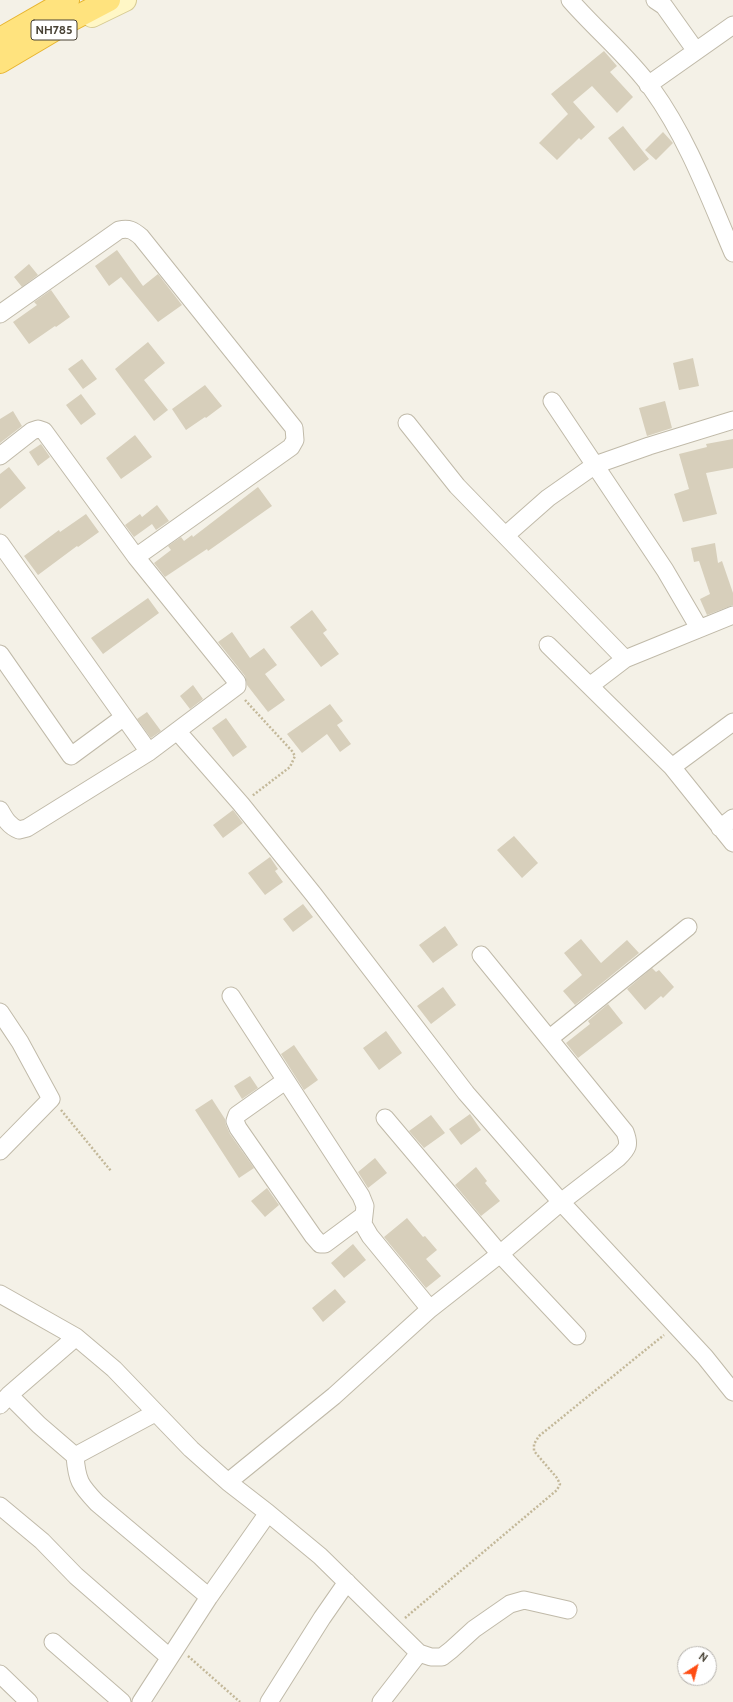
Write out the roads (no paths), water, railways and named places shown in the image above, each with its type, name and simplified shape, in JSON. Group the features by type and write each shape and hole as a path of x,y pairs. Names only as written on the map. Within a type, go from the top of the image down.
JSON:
{"highway":[{"name":"NH785","path":"0,39 68,0"},
{"name":"NH785","path":"0,62 71,20 109,0"}],"main road":[{"path":"0,31 54,0"},
{"path":"0,70 64,31 126,0"}],"street":[{"path":"655,0 664,6 696,51"},
{"path":"572,1 648,85 683,140 733,253"},
{"path":"648,85 733,25"},
{"path":"0,314 119,230 126,228 133,230 141,237 294,428 295,440 291,447 136,557"},
{"path":"552,401 665,570 700,628"},
{"path":"506,535 548,498 595,465 649,446 733,420"},
{"path":"407,423 458,486 625,659"},
{"path":"0,456 32,431 38,429 44,431 136,557 237,682 235,689 178,732 149,752 27,828 19,830 14,828 8,823 0,810"},
{"path":"0,542 149,752"},
{"path":"591,685 625,659 733,615"},
{"path":"548,645 591,685 726,823 733,843"},
{"path":"0,654 71,756 124,717"},
{"path":"672,767 733,722"},
{"path":"178,732 241,804 314,895 466,1093 561,1202 705,1357 733,1392"},
{"path":"550,1038 688,927"},
{"path":"228,1482 334,1396 430,1309 500,1254 561,1202 618,1158 626,1150 629,1142 625,1132 481,955"},
{"path":"230,996 361,1196 365,1206 363,1224 370,1236 430,1309"},
{"path":"0,1012 20,1042 51,1099 0,1151"},
{"path":"285,1081 237,1115 235,1121 238,1128 320,1244 325,1244 364,1215"},
{"path":"385,1118 500,1254 577,1336"},
{"path":"0,1294 76,1337 114,1369 191,1449 228,1482 320,1556 419,1653 431,1658 442,1657 474,1629 510,1604 524,1600 568,1610"},
{"path":"76,1337 5,1400 39,1425 75,1456 76,1473 81,1486 97,1503 210,1597"},
{"path":"75,1456 155,1413"},
{"path":"0,1506 42,1541 76,1576 173,1652"},
{"path":"141,1702 173,1652 268,1513"},
{"path":"269,1702 346,1582"},
{"path":"53,1642 122,1702"},
{"path":"381,1702 419,1653"},
{"path":"0,1674 30,1702"}]}
